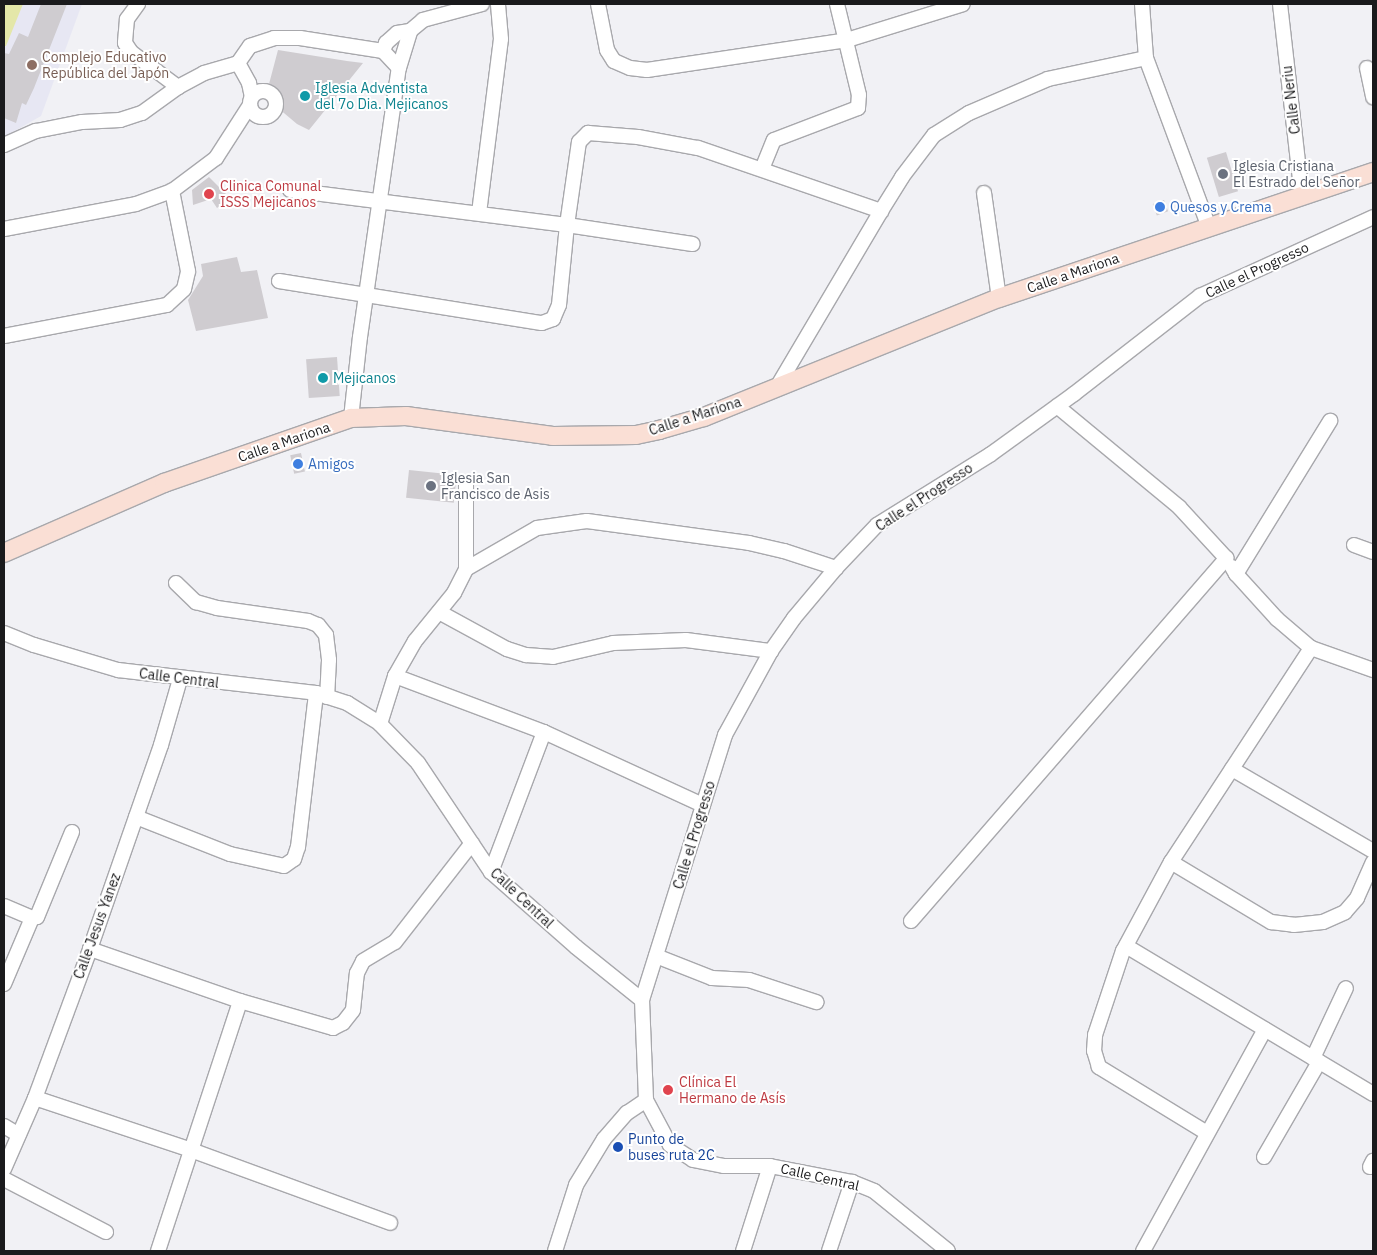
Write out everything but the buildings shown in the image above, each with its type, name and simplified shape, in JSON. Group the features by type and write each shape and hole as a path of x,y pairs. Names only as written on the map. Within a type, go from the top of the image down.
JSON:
{"main road":[{"name":"Calle a Mariona","path":"4,553 164,483 351,418 406,416 553,436 636,435 704,417 999,298 1373,172"}],"street":[{"path":"123,4 127,19 125,43 131,52 178,87"},
{"path":"127,19 138,4"},
{"path":"351,418 399,68 410,31 422,20 482,4"},
{"path":"479,213 501,39 498,4"},
{"path":"598,4 607,50 614,61 630,68 646,70 847,40 964,4"},
{"path":"762,169 774,140 792,131 858,108 859,95 837,4"},
{"path":"1142,4 1146,58 1209,227"},
{"name":"Calle Neriu","path":"1280,4 1302,197"},
{"path":"383,51 386,43 398,33 410,31"},
{"path":"4,145 36,131 82,122 120,120 142,113 178,87 204,73 238,63 250,46 274,38 300,38 383,51 399,68"},
{"path":"777,387 902,177 934,135 969,114 1048,79 1146,58"},
{"path":"4,229 136,204 172,191 216,158 251,101 249,82 238,63"},
{"path":"1366,68 1373,98"},
{"path":"279,281 542,323 553,320 559,305 578,142 588,133 638,137 698,148 881,211"},
{"path":"290,190 479,213 693,244"},
{"path":"4,336 167,305 184,289 188,271 172,191"},
{"path":"984,193 999,298"},
{"name":"Calle el Progresso","path":"642,1000 725,735 771,652 794,618 836,568 878,525 991,454 1057,406 1200,296 1373,217"},
{"path":"1057,406 1179,507 1226,558 1236,574 1277,619 1311,648 1373,670"},
{"path":"1236,574 1330,421"},
{"path":"380,724 395,676 415,642 454,593 466,569 466,485"},
{"path":"466,569 537,528 586,521 749,542 836,568"},
{"path":"1354,545 1373,552"},
{"path":"911,921 1226,558"},
{"path":"136,817 230,854 284,866 294,859 298,847 321,695 329,660 326,635 318,625 308,621 217,608 196,602 176,583"},
{"path":"439,612 507,649 526,655 553,657 614,643 686,640 771,652"},
{"name":"Calle Central","path":"4,633 34,645 118,670 321,695 347,703 380,724 418,763 491,872 576,947 642,1000 646,1100 670,1145 694,1160 724,1166 770,1166 852,1182 874,1191 948,1251"},
{"path":"1207,1133 1099,1067 1094,1051 1095,1035 1126,946 1172,862 1311,648"},
{"path":"395,676 544,732 703,806"},
{"name":"Calle Jesus Yanez","path":"4,1169 35,1098 90,949 161,745 180,679"},
{"path":"491,872 544,732"},
{"path":"1232,768 1373,850"},
{"path":"4,906 32,918 37,917 72,832"},
{"path":"90,949 240,1001 333,1028 344,1023 353,1010 357,972 363,961 394,942 472,843"},
{"path":"1172,862 1271,922 1294,925 1323,922 1345,912 1357,898 1373,862"},
{"path":"4,984 32,918"},
{"path":"1126,946 1373,1094"},
{"path":"656,956 712,978 749,980 816,1002"},
{"path":"1264,1157 1316,1060 1346,988"},
{"path":"158,1251 240,1001"},
{"path":"1143,1251 1265,1029"},
{"path":"35,1098 191,1150 390,1223"},
{"path":"555,1251 576,1185 604,1139 627,1113 646,1100"},
{"path":"4,1126 20,1135"},
{"path":"743,1251 770,1166"},
{"path":"4,1179 106,1232"},
{"path":"829,1251 852,1182"}],"shaded area":[{"name":"Complejo Educativo República del Japón","path":"4,4 82,4 41,116 4,137"}],"green space":[{"path":"4,4 23,4 6,46 4,46"}],"place":[{"name":"Complejo Educativo República del Japón","path":"32,65"},
{"name":"Iglesia Adventista del 7o Dia. Mejicanos","path":"305,96"},
{"name":"Iglesia Cristiana El Estrado del Señor","path":"1223,174"},
{"name":"Clinica Comunal ISSS Mejicanos","path":"209,194"},
{"name":"Quesos y Crema","path":"1160,207"},
{"name":"Mejicanos","path":"323,378"},
{"name":"Amigos","path":"298,464"},
{"name":"Iglesia San Francisco de Asis","path":"431,486"},
{"name":"Clínica El Hermano de Asís","path":"668,1090"},
{"name":"Punto de buses ruta 2C","path":"618,1147"}]}
